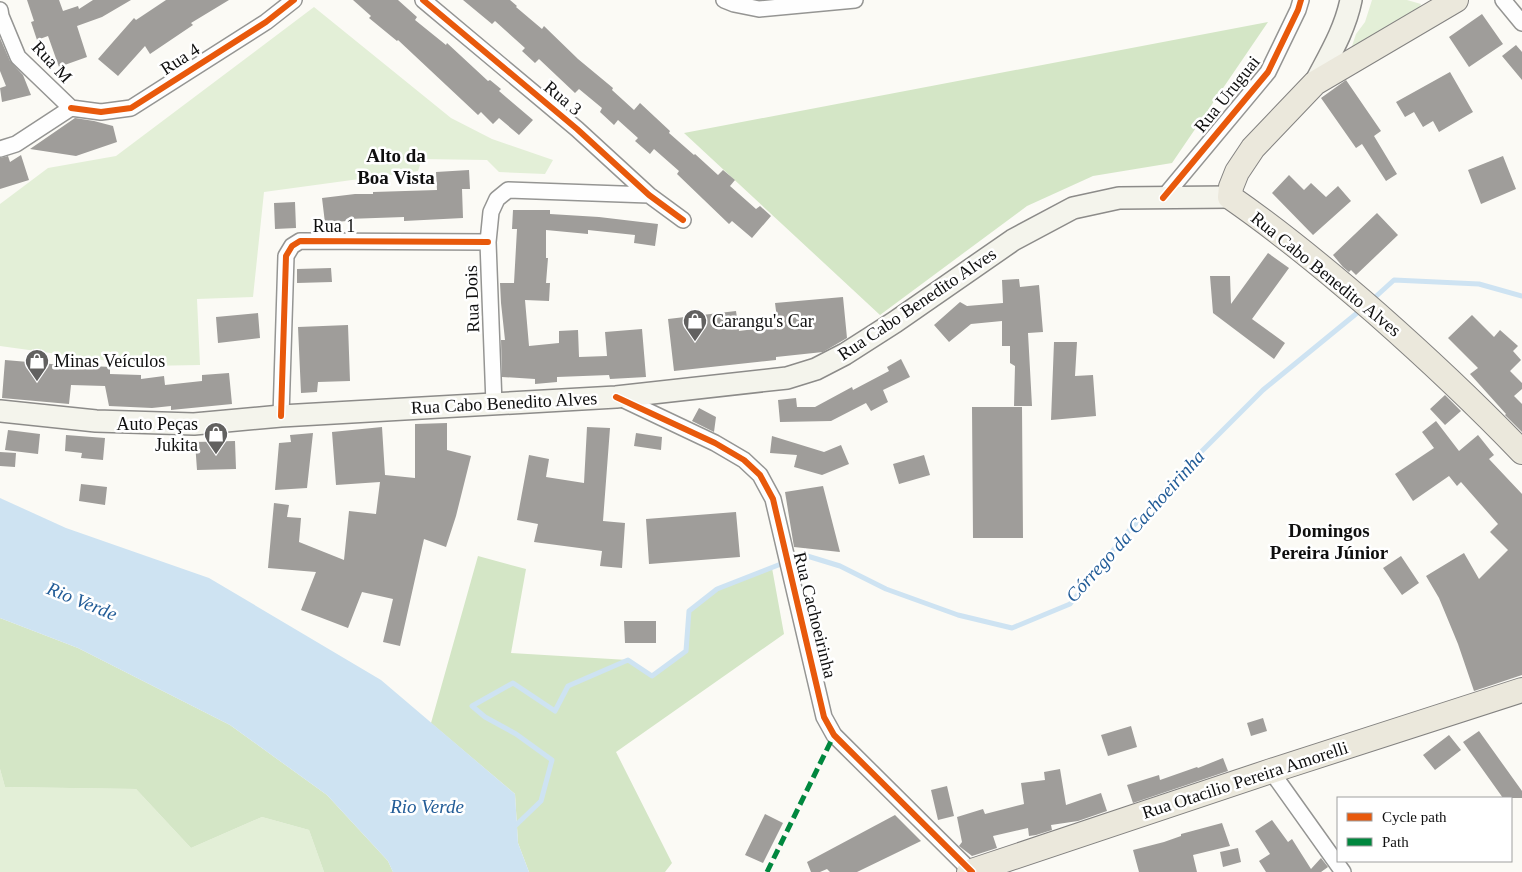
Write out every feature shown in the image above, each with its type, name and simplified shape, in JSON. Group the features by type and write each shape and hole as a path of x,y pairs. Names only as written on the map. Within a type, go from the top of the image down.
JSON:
{"main road":[{"path":"1230,197 1231,187 1237,172 1253,148 1315,82 1336,44 1351,0"},
{"path":"1315,82 1456,0"},
{"name":"Rua Cabo Benedito Alves","path":"0,411 96,421 194,424 281,416 616,397 787,378 816,369 846,354 1013,240 1073,208 1120,198 1230,197 1287,238 1348,289 1460,388 1522,452"},
{"name":"Rua Otacilio Pereira Amorelli","path":"970,872 1522,690"}],"street":[{"name":"Rua 4","path":"71,108 101,112 131,108 266,22 294,0"},
{"name":"Rua 3","path":"423,0 577,129 649,195 683,220"},
{"path":"724,0 758,9 855,0"},
{"name":"Rua Uruguai","path":"1163,198 1268,72 1301,0"},
{"path":"1503,0 1522,23"},
{"name":"Rua M","path":"0,14 18,58 71,108"},
{"path":"0,150 16,144 71,108"},
{"name":"Rua Dois","path":"494,404 488,242 491,212 497,199 508,190 649,195"},
{"name":"Rua 1","path":"281,416 286,256 292,246 300,241 488,242"},
{"name":"Rua Cachoeirinha","path":"616,397 715,443 744,460 760,475 773,499 824,717 834,735 970,872"},
{"path":"1271,772 1343,872"}],"green space":[{"path":"1372,0 1407,0 1421,4 1417,13 1351,49 1356,34 1365,22"},
{"path":"314,7 451,118 492,139 553,160 545,174 499,172 487,160 422,159 418,171 264,192 253,297 197,299 200,365 145,366 0,346 0,204 48,168 116,156"},
{"path":"1268,22 1172,163 1093,176 1027,206 880,315 684,133"},
{"path":"478,556 526,569 511,653 628,660 652,676 686,651 689,611 717,589 772,568 784,634 616,752 672,863 665,872 529,872 518,843 515,794 431,723"},
{"path":"0,618 78,648 230,725 327,795 388,861 393,872 324,872 309,830 262,817 191,848 136,789 5,787 0,769"},
{"path":"0,769 5,787 136,789 191,848 262,817 309,830 324,872 0,872"}],"water":[{"name":"Rio Verde","path":"0,498 66,528 209,578 381,680 515,794 518,843 529,872 393,872 388,861 327,795 230,725 78,648 0,618"}],"building":[{"path":"27,0 59,0 63,11 78,6 79,9 93,0 131,0 102,17 77,26 87,57 59,67 48,36 37,40 31,22 34,21"},
{"path":"166,0 229,0 191,23 193,25 150,54 145,46 118,76 98,59 134,18 136,20"},
{"path":"353,0 398,0 417,17 415,20 446,45 447,43 488,81 490,80 501,89 499,91 533,120 519,135 499,118 493,124 481,112 478,115 398,40 369,18 371,16"},
{"path":"463,0 510,0 542,29 544,26 578,59 613,88 612,90 634,110 640,103 670,131 669,133 718,175 723,170 735,180 730,186 756,209 760,206 771,216 752,238 732,221 729,224 677,174 679,171 654,149 650,154 635,141 638,138 618,120 614,125 600,112 602,108 579,89 575,93 539,59 535,63 522,51 525,48 495,21 492,24"},
{"path":"1482,14 1503,44 1469,67 1449,37"},
{"path":"0,38 10,61 23,75 31,95 2,102 0,88 6,86 0,71"},
{"path":"1516,45 1522,52 1522,80 1502,56"},
{"path":"1450,72 1473,112 1439,132 1433,121 1423,127 1414,112 1405,117 1396,102"},
{"path":"1346,80 1381,131 1374,136 1397,174 1386,181 1362,144 1356,148 1321,98"},
{"path":"75,118 113,126 117,142 76,156 30,149"},
{"path":"21,155 29,180 0,189 0,158 8,156 10,162"},
{"path":"1503,156 1516,189 1481,204 1468,170"},
{"path":"469,170 470,189 462,189 463,218 404,221 404,217 347,219 347,221 325,223 322,198 373,194 373,192 437,190 436,172"},
{"path":"1289,175 1304,190 1311,183 1326,197 1338,186 1351,201 1313,235 1272,193"},
{"path":"295,202 296,228 275,229 274,203"},
{"path":"513,210 550,210 550,214 599,217 658,224 655,246 634,243 635,235 588,230 588,234 546,230 546,258 548,258 546,283 550,283 549,301 525,300 529,346 559,343 559,331 578,330 579,357 607,356 605,332 642,329 646,377 610,379 609,375 557,377 557,382 535,384 535,379 502,377 501,340 505,340 500,283 514,283 517,229 512,229"},
{"path":"1377,213 1398,235 1356,275 1351,270 1349,272 1343,267 1333,255"},
{"path":"1268,253 1289,268 1252,319 1285,343 1274,359 1213,313 1210,276 1230,276 1231,304"},
{"path":"331,268 332,282 297,283 297,269"},
{"path":"1019,279 1020,287 1039,285 1043,332 1028,333 1032,406 1014,406 1015,366 1010,363 1010,346 1002,346 1002,321 971,324 949,342 934,325 960,302 967,306 1003,303 1002,280"},
{"path":"843,297 847,338 823,352 776,357 776,360 674,371 668,319 736,311 739,331 778,326 775,303"},
{"path":"258,313 260,338 218,343 216,317"},
{"path":"1472,315 1494,337 1500,330 1518,346 1513,351 1521,360 1510,371 1522,383 1522,389 1514,396 1522,404 1522,432 1470,374 1478,368 1448,338"},
{"path":"348,325 350,381 318,382 317,392 301,393 298,327"},
{"path":"1054,342 1077,342 1075,376 1093,375 1096,416 1051,420"},
{"path":"901,359 910,377 883,390 888,402 871,411 866,403 831,421 780,422 778,400 796,398 797,407 815,407 852,387 853,390 889,371 887,367"},
{"path":"5,360 110,367 110,374 141,375 141,379 164,376 165,385 202,381 202,375 229,373 232,404 171,410 171,406 152,408 109,406 105,386 71,385 69,404 2,398"},
{"path":"1445,395 1461,411 1445,425 1430,409"},
{"path":"972,407 1022,407 1023,538 973,538"},
{"path":"699,408 716,417 714,432 692,421"},
{"path":"1436,421 1459,451 1478,435 1494,455 1489,459 1522,494 1522,675 1474,691 1458,644 1439,598 1426,576 1464,553 1479,579 1508,550 1490,532 1498,524 1461,482 1457,486 1449,476 1413,501 1395,474 1434,448 1422,432"},
{"path":"447,423 447,450 471,456 446,547 424,539 400,646 383,642 393,599 362,592 348,628 301,610 316,572 268,568 274,503 289,505 287,517 301,518 299,542 344,560 349,511 376,514 380,482 336,485 332,432 382,427 385,475 415,478 415,424"},
{"path":"587,427 610,428 603,521 625,523 622,568 600,566 602,551 534,542 538,524 517,520 529,455 549,459 546,477 584,483"},
{"path":"8,430 40,434 38,454 5,450"},
{"path":"313,433 307,488 275,490 279,443 291,442 290,435"},
{"path":"636,433 662,437 661,450 634,446"},
{"path":"66,435 105,438 103,460 81,458 82,453 65,451"},
{"path":"772,436 824,452 841,445 849,464 822,475 794,467 797,455 770,453"},
{"name":"Auto Peças Jukita","path":"235,441 236,469 197,470 195,442"},
{"path":"0,452 16,453 15,467 0,466"},
{"path":"924,455 930,475 899,484 893,464"},
{"path":"81,484 107,487 105,505 79,501"},
{"path":"823,486 840,552 794,547 785,492"},
{"path":"736,512 740,557 649,564 646,519"},
{"path":"1401,556 1419,583 1402,595 1383,568"},
{"path":"624,621 656,621 656,643 625,643"},
{"path":"1263,718 1267,731 1251,736 1247,723"},
{"path":"1131,726 1137,747 1108,756 1101,735"},
{"path":"1479,731 1522,791 1522,798 1502,797 1463,742"},
{"path":"1449,735 1461,750 1435,770 1423,755"},
{"path":"1223,758 1228,771 1133,803 1127,785 1159,775 1160,780"},
{"path":"1060,769 1066,805 1101,793 1107,811 1078,821 1051,825 1052,830 1036,835 1029,836 1028,828 993,836 997,848 972,856 959,846 962,842 957,817 983,809 985,814 1024,804 1021,783 1045,780 1044,772"},
{"path":"947,786 954,816 938,820 931,790"},
{"path":"765,814 783,823 763,863 745,855"},
{"path":"895,815 921,841 857,872 830,872 827,869 820,872 811,872 807,862"},
{"path":"1272,820 1288,842 1292,839 1311,869 1321,858 1328,867 1321,872 1266,872 1259,861 1270,854 1255,831"},
{"path":"1222,823 1230,846 1193,855 1197,872 1139,872 1133,850"},
{"path":"1238,848 1241,862 1223,867 1220,852"}],"waterway":[{"name":"Córrego da Cachoeirinha","path":"1372,300 1394,280 1479,284 1522,296"},
{"name":"Córrego da Cachoeirinha","path":"513,828 541,801 552,760 516,734 485,717 472,706 513,683 555,711 568,686 628,660 652,676 686,651 689,611 717,589 804,555 840,566 886,589 958,615 1012,628 1070,604 1126,534 1190,463 1263,390 1362,309"}],"marked path":[{"path":"767,872 834,735"}],"cycle path":[{"path":"71,108 101,112 131,108 266,22 294,0"},
{"path":"423,0 577,129 649,195 683,220"},
{"path":"1163,198 1268,72 1301,0"},
{"path":"281,416 286,256 292,246 300,241 488,242"},
{"path":"616,397 715,443 744,460 760,475 773,499 824,717 834,735 972,872"}],"place":[{"name":"Carangu's Car","path":"695,342"},
{"name":"Minas Veículos","path":"37,382"},
{"name":"Auto Peças Jukita","path":"216,455"}],"district":[{"name":"Alto da Boa Vista","path":"396,166"},
{"name":"Domingos Pereira Júnior","path":"1329,541"}]}
